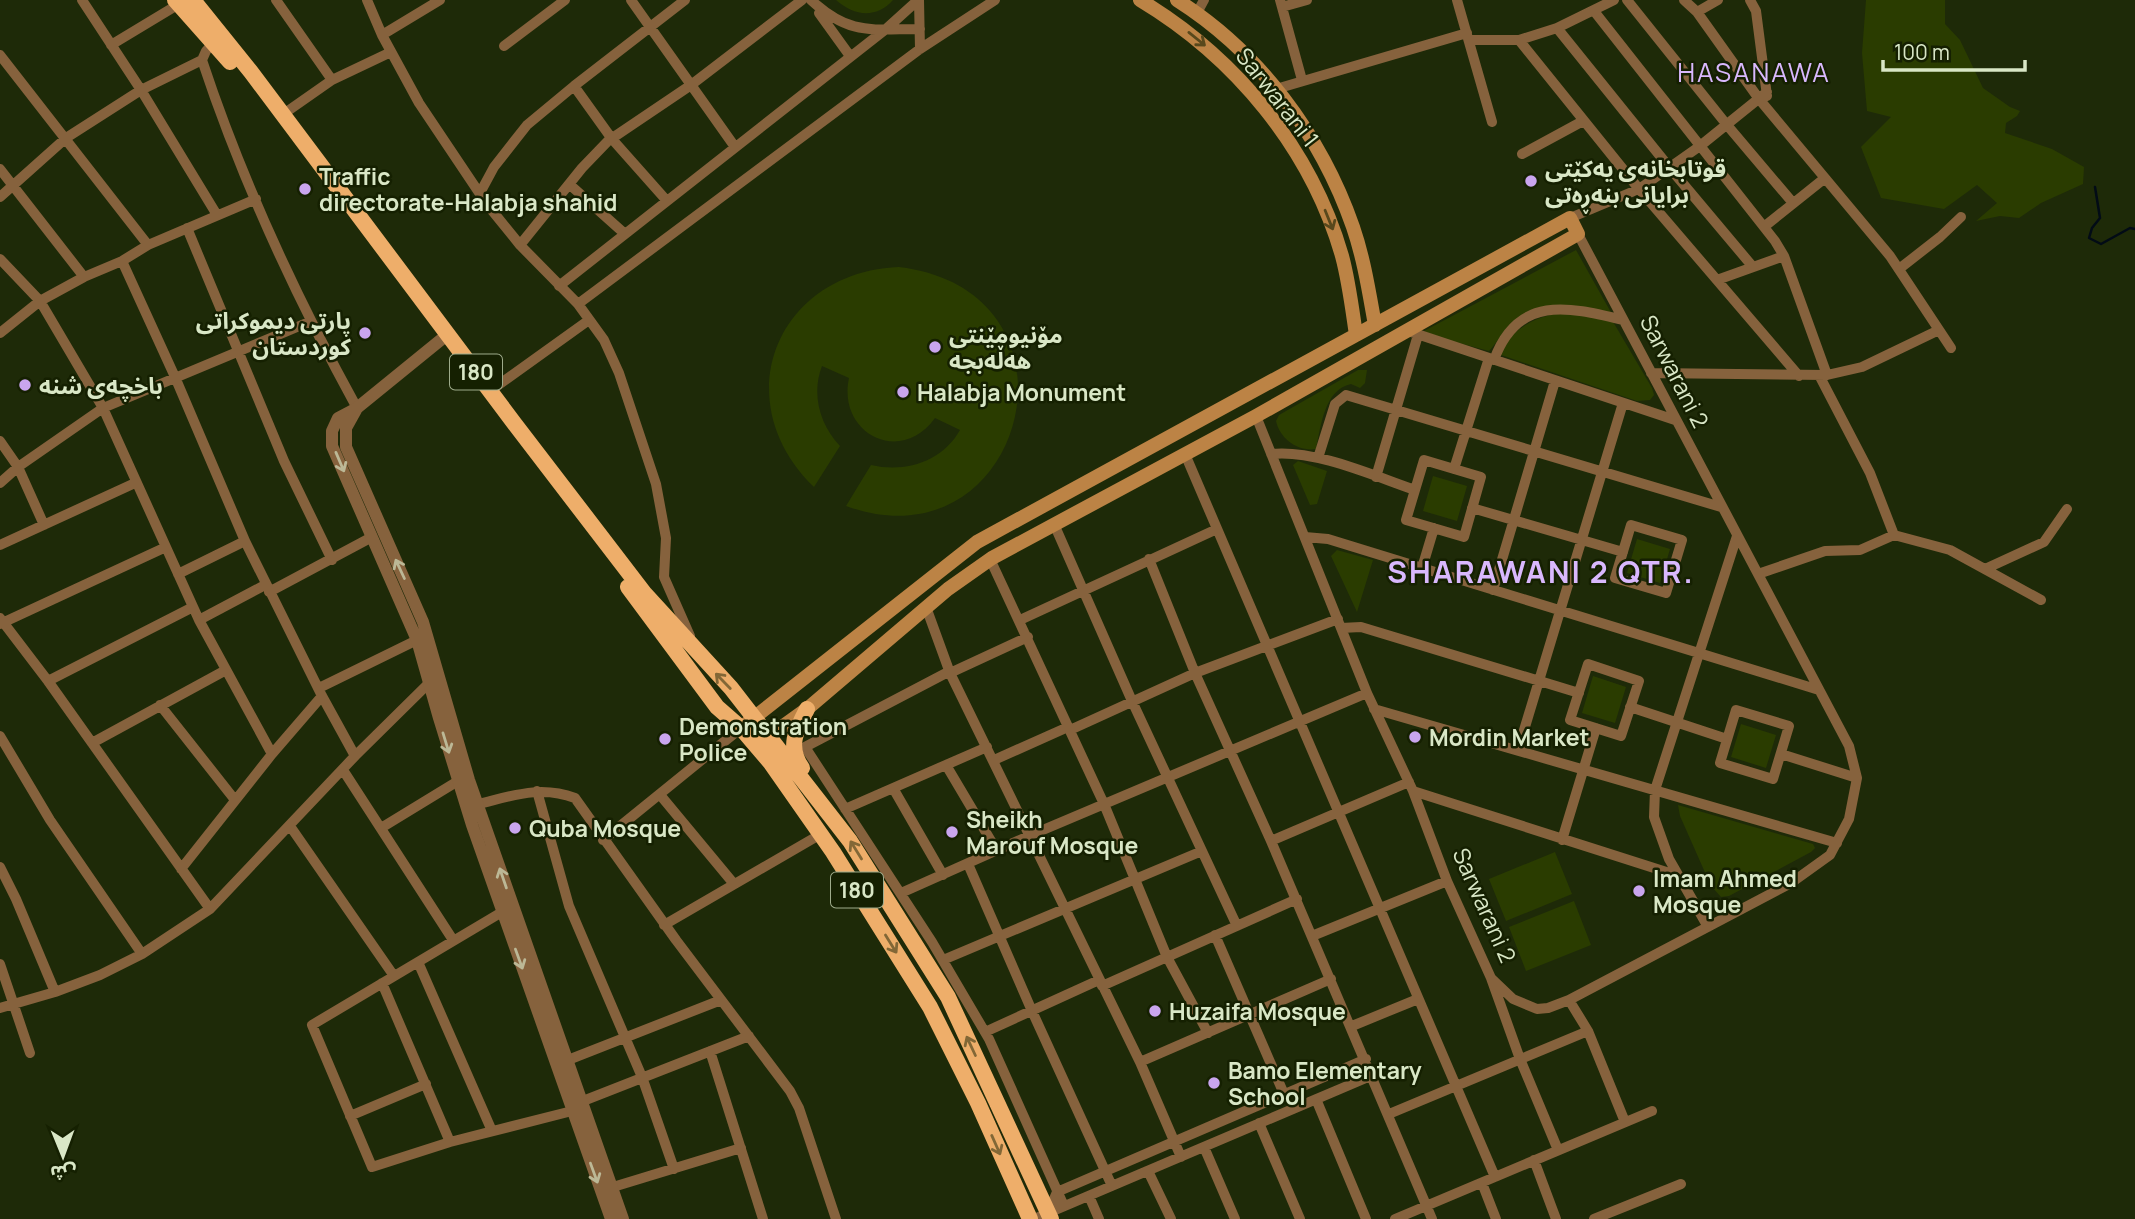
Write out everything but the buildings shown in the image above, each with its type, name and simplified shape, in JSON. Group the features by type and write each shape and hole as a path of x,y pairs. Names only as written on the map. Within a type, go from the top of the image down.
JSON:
{"highway":[{"name":"180","path":"188,1 243,77 645,594 699,655 743,726 821,834 930,1007 978,1103 1045,1215"},
{"name":"180","path":"217,39 282,115 444,336"},
{"name":"180","path":"493,399 717,706 743,726 766,734 839,827 948,997 1045,1215"},
{"path":"807,709 794,735 794,754 829,806 839,827"}],"main road":[{"name":"Sarwarani 1","path":"1140,0 1183,27 1218,57 1280,129 1308,175 1328,217 1341,255 1356,335"},
{"path":"1177,0 1200,7 1230,43 1276,89 1316,144 1352,226 1365,270 1375,325"},
{"path":"1218,57 1230,43"},
{"path":"743,726 977,542 1570,218"},
{"name":"Sarwarani 2","path":"1570,218 1578,234"},
{"path":"766,734 782,727 807,709 926,607 990,559 1413,333 1578,234"},
{"path":"1072,491 1081,510"}],"street":[{"path":"82,0 141,90 216,215"},
{"path":"276,0 332,80"},
{"path":"367,0 382,35 419,103 480,192 520,245 578,304 604,340 647,452 662,511 666,538 664,578 699,655"},
{"path":"382,35 440,0"},
{"path":"504,46 565,0"},
{"path":"631,0 735,147"},
{"path":"480,192 494,167 527,125 685,0"},
{"path":"520,245 569,184 612,139 691,85 802,0"},
{"path":"810,0 828,16 847,26 863,30 920,29"},
{"path":"810,0 850,55"},
{"path":"559,286 886,29 919,0"},
{"path":"919,0 920,49"},
{"path":"578,304 920,49 995,0"},
{"path":"1302,80 1281,4 1307,0"},
{"path":"1457,0 1492,122"},
{"path":"1627,0 1793,203"},
{"path":"1684,0 1698,12 1763,95 1769,110 1899,270 1951,348"},
{"path":"1698,12 1718,0"},
{"path":"1750,0 1756,11 1763,95"},
{"path":"111,45 188,1"},
{"path":"1276,89 1469,37 1519,40 1557,28 1609,1"},
{"path":"1594,11 1765,226 1784,256 1823,376 1870,473 1894,535"},
{"path":"1557,28 1753,267"},
{"path":"0,197 66,138 141,90 202,60 217,39"},
{"path":"1519,40 1639,189 1799,376"},
{"path":"282,115 332,80 391,52"},
{"path":"0,55 148,245"},
{"path":"202,60 217,106 309,322 356,408"},
{"path":"574,86 612,139 667,201"},
{"path":"1570,218 1639,189 1700,146 1763,95"},
{"path":"1522,154 1583,121"},
{"path":"0,169 84,277"},
{"path":"1765,226 1825,178"},
{"path":"569,184 625,234"},
{"path":"2,329 40,301 84,277 122,261 148,245 256,199"},
{"path":"1899,270 1961,216"},
{"path":"187,228 284,461 332,560"},
{"name":"Sarwarani 2","path":"1256,416 1367,693 1411,787 1447,881 1491,978 1513,999 1537,1009 1569,1000 1791,883 1830,855 1849,819 1857,778 1849,746 1578,234"},
{"path":"1717,280 1784,256"},
{"path":"0,259 40,301 103,408 199,620 272,754"},
{"path":"122,261 176,377 267,589 355,756"},
{"path":"1454,469 1491,359 1506,335 1527,317 1571,308 1623,320"},
{"path":"493,399 589,320"},
{"path":"0,483 18,467 103,408 309,322"},
{"path":"1651,373 1823,376 1862,367 1939,330"},
{"path":"1377,477 1396,410 1413,333 1675,420"},
{"path":"444,336 356,408 338,418 332,430 332,446 417,640 430,682 478,804 545,1013 572,1111 611,1219"},
{"path":"1493,590 1555,381"},
{"path":"1318,458 1335,404 1346,395 1721,507"},
{"path":"1518,750 1623,403"},
{"path":"356,408 345,428 346,447 423,622 458,781 502,912 568,1060 623,1219"},
{"path":"0,441 18,467 44,525"},
{"path":"1271,454 1288,452 1318,458 1415,490"},
{"path":"1185,454 1495,1177"},
{"path":"1424,460 1481,477 1464,537 1406,520 1415,490 1424,460"},
{"path":"0,545 135,483"},
{"path":"1472,508 1623,552"},
{"path":"1985,569 2044,542 2067,509"},
{"path":"1054,524 1132,701 1237,926"},
{"path":"1631,525 1682,540 1665,593 1615,578 1623,552 1631,525"},
{"path":"1422,568 1434,528"},
{"path":"1020,620 1217,529"},
{"path":"1758,574 1825,551 1860,550 1894,535 1950,550 2041,600"},
{"path":"1708,927 1669,859 1654,817 1655,790 1737,536"},
{"path":"199,620 332,560 372,537"},
{"path":"1305,537 1328,539 1819,690"},
{"path":"178,574 245,541"},
{"path":"166,547 1,621 48,681 210,909"},
{"path":"990,559 1104,804 1167,957 1208,1033"},
{"path":"1149,559 1195,673 1297,899 1433,1219"},
{"path":"48,681 193,607"},
{"path":"926,607 950,672 1140,1062 1181,1157"},
{"path":"994,760 1195,673 1266,646 1339,624 1362,627 1579,693"},
{"path":"1028,638 950,672 805,747 943,960 985,1032 1057,1192"},
{"path":"181,869 320,692 417,640"},
{"path":"1588,664 1639,681 1630,707 1621,736 1570,719 1588,664"},
{"path":"92,743 226,670"},
{"path":"0,1008 100,975 142,954 210,909 355,756 430,682"},
{"path":"901,894 1031,835 1367,693"},
{"path":"160,705 235,800"},
{"path":"1630,707 1727,739"},
{"path":"1374,709 1837,843"},
{"path":"1736,710 1789,726 1773,779 1720,763 1727,739 1736,710"},
{"path":"603,840 661,796 743,726"},
{"path":"1562,840 1596,728"},
{"path":"0,736 50,820 142,954"},
{"path":"845,809 987,747"},
{"path":"1781,754 1857,778"},
{"path":"946,765 997,851"},
{"path":"343,770 453,940"},
{"path":"381,828 458,781"},
{"path":"1271,841 1337,813 1411,787 1562,840 1679,876"},
{"path":"893,788 943,875"},
{"path":"478,804 537,791 557,791 575,798 664,925 795,1100 836,1219"},
{"path":"537,791 569,906 642,1077 674,1169"},
{"path":"661,796 734,884"},
{"path":"290,826 394,976"},
{"path":"664,925 821,834"},
{"path":"943,960 1202,851"},
{"path":"968,864 1112,1186"},
{"path":"0,867 55,992"},
{"path":"1312,936 1447,881"},
{"path":"985,1032 1167,957 1297,899"},
{"path":"502,912 312,1025 372,1167 450,1142 572,1111"},
{"path":"1215,936 1284,1094"},
{"path":"418,961 492,1131"},
{"path":"0,964 30,1053"},
{"path":"1491,978 1520,1059 1558,1150"},
{"path":"1140,1062 1331,979"},
{"path":"382,983 450,1142"},
{"path":"1352,1026 1418,999"},
{"path":"568,1060 721,1000"},
{"path":"1569,1000 1588,1031 1625,1122"},
{"path":"1389,1114 1588,1031"},
{"path":"583,1101 749,1036"},
{"path":"710,1051 763,1219"},
{"path":"1045,1215 1057,1192 1366,1059"},
{"path":"1045,1215 1373,1075"},
{"path":"350,1116 425,1084"},
{"path":"1316,1099 1366,1219"},
{"path":"1395,1219 1652,1111"},
{"path":"1259,1123 1300,1219"},
{"path":"1204,1147 1235,1219"},
{"path":"613,1187 741,1148"},
{"path":"1534,1160 1556,1219"},
{"path":"1148,1171 1171,1219"},
{"path":"1482,1183 1496,1219"},
{"path":"1594,1219 1681,1184"},
{"path":"1045,1215 1057,1192"},
{"path":"1089,1196 1099,1219"},
{"path":"1619,1208 1623,1219"}],"green space":[{"path":"836,0 893,0 879,10 865,13 850,9"},
{"path":"1866,0 1945,0 1945,24 1960,40 1983,88 2020,111 2006,123 2005,133 2052,149 2084,167 2083,184 2041,203 2019,218 2000,216 1976,221 1997,203 1977,185 1944,209 1881,198 1861,147 1891,117 1867,111 1862,53"},
{"path":"1576,250 1613,316 1571,306 1543,307 1517,318 1489,351 1424,331"},
{"path":"899,267 961,287 1000,324 1017,370 1014,420 994,465 958,499 908,515 846,506 871,465 897,467 922,462 943,450 960,430 935,418 921,432 906,440 890,441 875,437 862,428 853,415 848,398 849,378 822,366 817,387 819,409 827,429 840,446 814,487 787,453 772,417 769,381 777,347 795,316 821,291 856,274"},
{"path":"1565,312 1612,320 1652,388 1654,395 1650,400 1637,401 1501,355 1501,345 1523,327 1545,316"},
{"path":"1358,370 1367,370 1365,383 1360,388 1351,384 1342,388 1329,401 1316,449 1296,446 1286,439 1276,421 1279,415"},
{"path":"1298,461 1327,471 1317,504 1310,505 1293,465"},
{"path":"1433,476 1467,486 1457,521 1423,511"},
{"path":"1637,539 1670,549 1660,583 1627,573"},
{"path":"1337,550 1373,560 1357,612 1331,556"},
{"path":"1593,676 1626,687 1615,723 1582,713"},
{"path":"1741,724 1776,735 1766,768 1731,757"},
{"path":"1678,805 1813,844 1815,848 1729,896 1721,897 1711,886 1680,816"},
{"path":"1555,852 1572,894 1506,921 1489,879"},
{"path":"1574,901 1591,945 1526,971 1509,927"}],"waterway":[{"path":"2095,187 2100,218 2092,228 2089,238 2101,244 2130,228 2135,229"}],"place":[{"name":"قوتابخانەی یەکێتی برایانی بنەڕەتی","path":"1531,181"},
{"name":"Traffic directorate-Halabja shahid","path":"305,189"},
{"name":"پارتی دیموکراتی کوردستان","path":"365,333"},
{"name":"مۆنیومێنتی هەڵەبجە","path":"935,347"},
{"name":"باخچەی شنە","path":"25,385"},
{"name":"Halabja Monument","path":"903,392"},
{"name":"Mordin Market","path":"1415,737"},
{"name":"Demonstration Police","path":"665,739"},
{"name":"Quba Mosque","path":"515,828"},
{"name":"Sheikh Marouf Mosque","path":"952,832"},
{"name":"Imam Ahmed Mosque","path":"1639,891"},
{"name":"Huzaifa Mosque","path":"1155,1011"},
{"name":"Bamo Elementary School","path":"1214,1083"}],"district":[{"name":"HASANAWA","path":"1754,72"},
{"name":"SHARAWANI 2 QTR.","path":"1541,571"}]}
